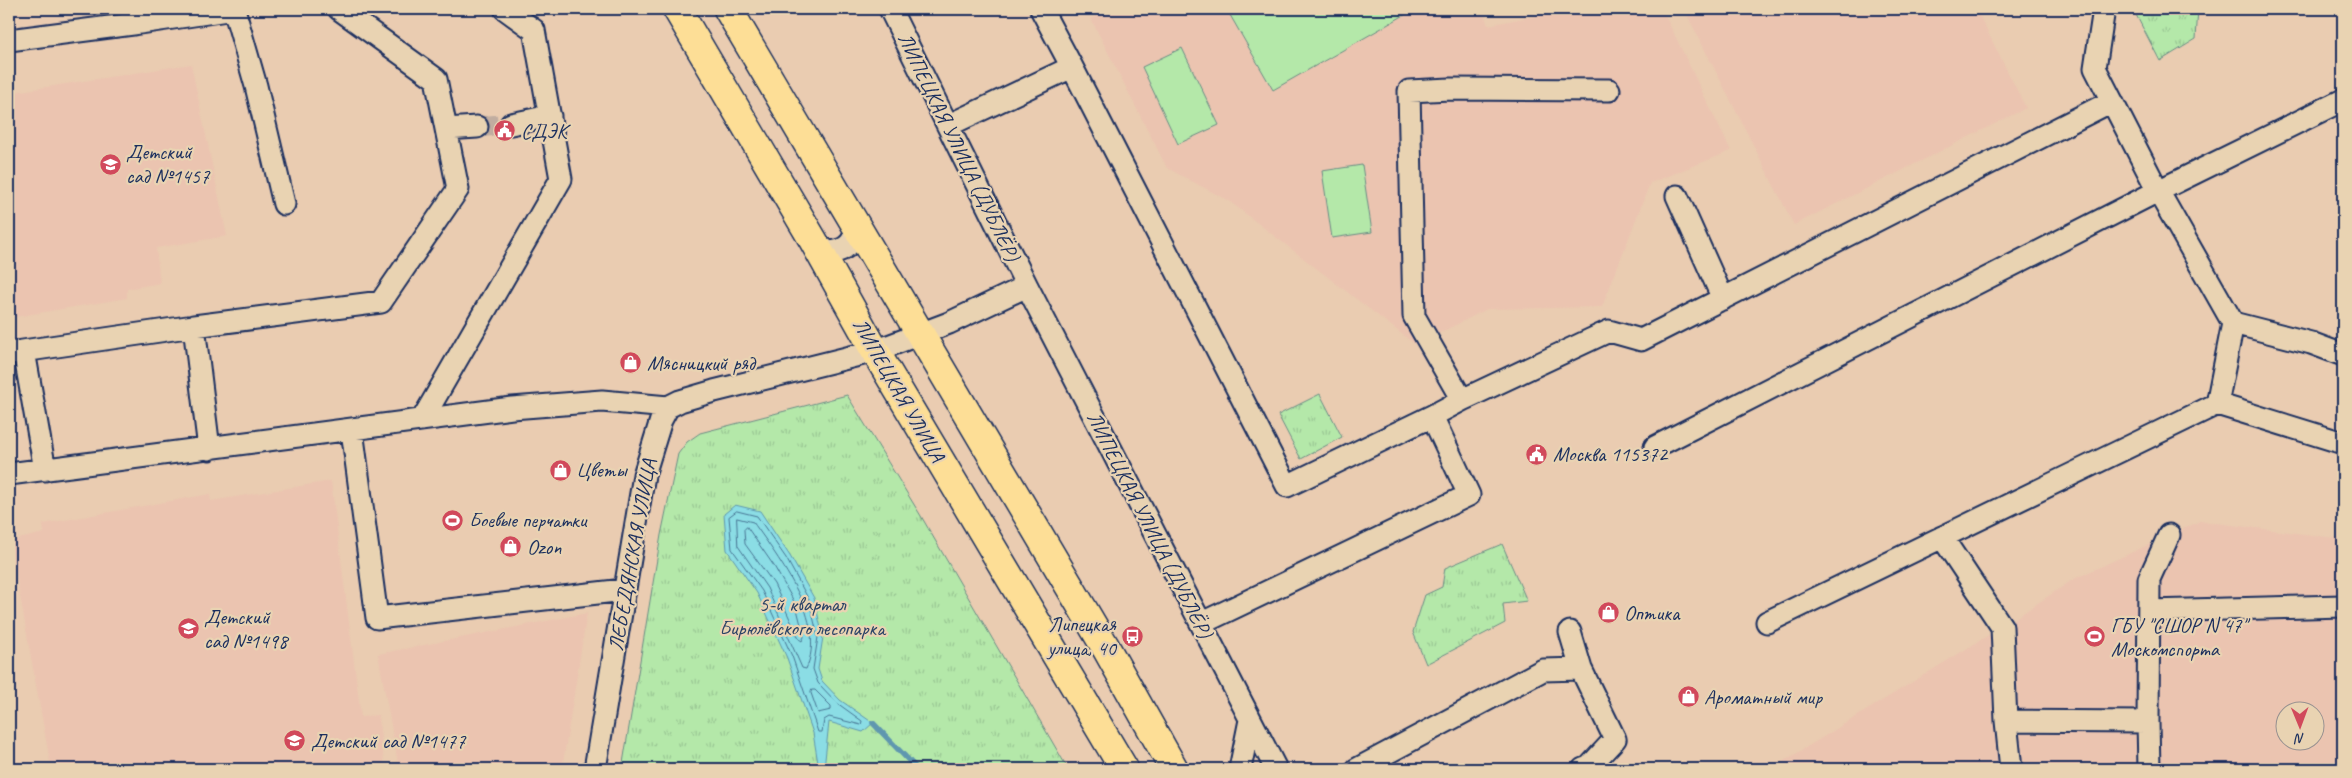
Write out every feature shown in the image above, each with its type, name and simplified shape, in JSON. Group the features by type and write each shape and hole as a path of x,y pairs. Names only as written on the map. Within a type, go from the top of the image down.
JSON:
{"main road":[{"name":"ЛИПЕЦКАЯ УЛИЦА","path":"677,9 813,240 874,350 1124,769"},
{"path":"728,9 1106,648 1174,769"}],"street":[{"path":"9,40 132,16 234,9 256,86 284,204"},
{"path":"44,470 16,352 194,326 381,302 458,190 436,79 339,9"},
{"path":"422,420 561,179 534,30 505,9"},
{"name":"ЛИПЕЦКАЯ УЛИЦА (ДУБЛЁР)","path":"890,9 1027,286 1276,769"},
{"path":"1041,9 1287,486 1608,331 1641,340 2112,101"},
{"path":"2104,9 2095,68 2158,191 2233,323 2217,404"},
{"path":"949,125 1072,66"},
{"path":"1462,400 1414,316 1409,91 1450,89 1609,90"},
{"path":"1655,447 2158,191 2343,100"},
{"path":"511,124 550,116"},
{"path":"446,129 477,128"},
{"path":"1677,196 1722,298"},
{"path":"813,240 828,252 843,250 849,246 856,233 852,217"},
{"name":"ЛИПЕЦКАЯ УЛИЦА (ДУБЛЁР)","path":"874,350 921,334 1027,286"},
{"path":"2233,323 2311,343 2343,355"},
{"path":"194,326 209,449"},
{"path":"9,474 512,408 602,401 668,407 680,401 714,391 874,350"},
{"path":"1767,622 2217,404 2343,443"},
{"name":"ЛЕБЕДЯНСКАЯ УЛИЦА","path":"595,769 644,475 661,420 668,407"},
{"path":"1202,624 1468,495 1432,416"},
{"path":"352,430 377,618 624,590"},
{"path":"2149,769 2149,580 2169,535"},
{"path":"1942,538 2002,627 2006,721 2012,769"},
{"path":"2149,611 2343,606"},
{"path":"1570,632 1581,669 1615,739 1589,767 1583,769"},
{"path":"1357,769 1543,670 1581,669"},
{"path":"1240,769 1250,720"},
{"path":"2006,721 2148,722"}],"shaded area":[{"path":"1110,9 1482,9 1488,25 1571,9 1662,9 1731,151 1650,183 1602,307 1487,309 1416,345 1229,201 1167,168 1091,19"},
{"path":"1684,9 1976,9 2026,108 1794,225"},
{"name":"Детский сад №1457","path":"191,64 227,236 156,248 160,283 127,289 127,298 9,318 9,93"},
{"name":"Детский сад №1498","path":"331,481 361,717 378,715 385,769 57,769 57,764 50,762 10,541 44,533 43,524 210,494 211,501"},
{"path":"2200,521 2343,539 2343,769 1771,769 2002,627 2074,579"},
{"path":"587,613 562,769 399,769 378,654"}],"green space":[{"path":"1240,9 1415,9 1273,90 1230,15"},
{"path":"2133,9 2198,9 2196,39 2160,61"},
{"path":"1182,48 1219,125 1178,144 1142,67"},
{"path":"1362,165 1372,232 1332,238 1322,171"},
{"path":"1320,394 1342,437 1301,459 1278,415"},
{"name":"5-й квартал Бирюлёвского лесопарка","path":"847,395 921,516 1068,769 622,769 661,535 678,454 687,442 700,433"},
{"path":"1502,544 1527,601 1503,604 1505,623 1426,664 1413,632 1425,595 1442,587 1445,568"}],"water":[{"path":"735,505 760,511 790,556 814,598 823,637 818,669 822,681 840,700 873,723 863,732 829,722 824,769 819,769 813,733 787,658 757,593 727,550 724,514"}],"waterway":[{"path":"873,723 917,769"}],"tunnel":[{"path":"477,127 511,124"}],"place":[{"name":"СДЭК","path":"505,131"},
{"name":"Детский сад №1457","path":"110,164"},
{"name":"Мясницкий ряд","path":"631,363"},
{"name":"Москва 115372","path":"1537,454"},
{"name":"Цветы","path":"560,470"},
{"name":"Боевые перчатки","path":"453,520"},
{"name":"Ozon","path":"511,547"},
{"name":"Оптика","path":"1608,613"},
{"name":"Детский сад №1498","path":"188,629"},
{"name":"Липецкая улица, 40","path":"1132,636"},
{"name":"ГБУ \"СШОР N 47\" Москомспорта","path":"2095,637"},
{"name":"Ароматный мир","path":"1688,697"},
{"name":"Детский сад №1477","path":"295,741"}]}
